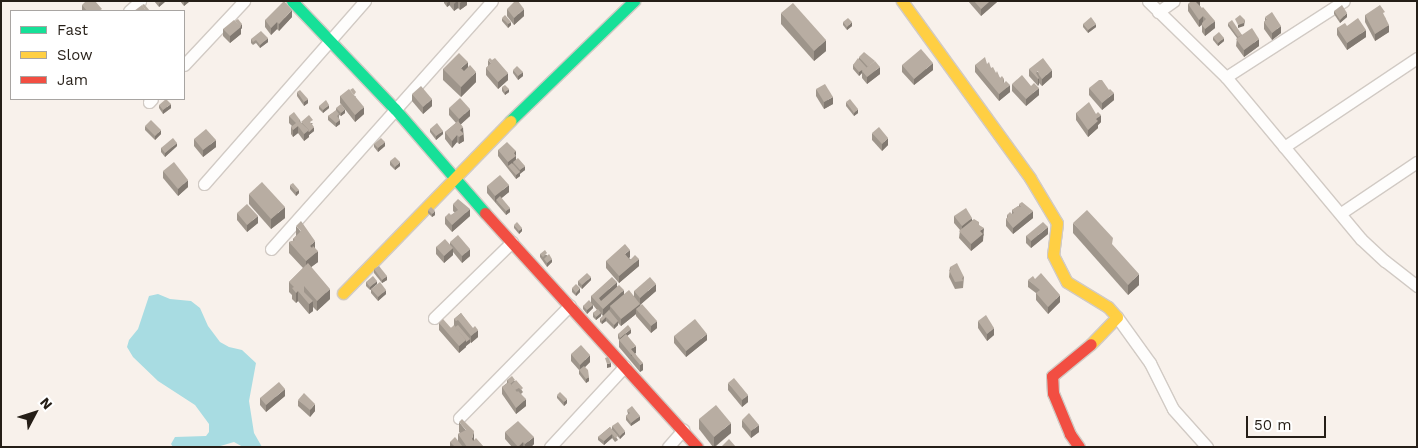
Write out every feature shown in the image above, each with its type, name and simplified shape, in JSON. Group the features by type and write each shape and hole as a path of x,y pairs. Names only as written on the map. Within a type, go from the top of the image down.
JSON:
{"street":[{"path":"130,10 140,1"},
{"path":"185,64 244,1"},
{"path":"292,1 395,109 453,178 697,447"},
{"path":"204,184 365,1"},
{"path":"271,249 492,1"},
{"path":"342,292 540,90 634,1"},
{"path":"902,1 1030,178 1057,223 1054,255 1067,282 1108,307 1117,317 1150,363 1173,410 1207,447"},
{"path":"1148,1 1226,77 1361,238 1417,286"},
{"path":"1158,12 1174,1"},
{"path":"1226,77 1344,1"},
{"path":"1284,147 1417,58"},
{"path":"1341,213 1417,162"},
{"path":"434,318 512,242"},
{"path":"1407,278 1417,271"},
{"path":"460,418 570,305"},
{"path":"1079,447 1070,434 1053,393 1052,376 1087,348 1117,317"},
{"path":"550,447 625,366"},
{"path":"668,447 683,430"}],"water":[{"path":"158,294 170,299 191,301 200,308 208,326 220,342 229,347 242,350 256,363 249,401 254,433 262,447 243,447 234,442 217,447 173,447 171,444 175,437 206,436 209,432 209,424 195,405 158,381 133,357 127,347 129,340 138,329 149,296"}],"building":[{"path":"86,1 95,1 102,9 86,10 82,5"},
{"path":"284,1 292,10 279,24 277,22 271,28 265,20"},
{"path":"515,1 518,1 524,9 514,18 507,9"},
{"path":"974,1 990,1 981,9"},
{"path":"1191,1 1197,1 1215,21 1205,29 1202,23 1206,19 1203,16 1199,20 1188,4"},
{"path":"793,3 826,40 814,51 781,13"},
{"path":"144,4 149,10 145,10 142,5"},
{"path":"142,5 145,10 135,10"},
{"path":"1342,5 1347,13 1340,20 1334,11"},
{"path":"1380,5 1385,12 1383,13 1389,25 1375,34 1365,15"},
{"path":"1272,12 1281,26 1272,33 1264,22 1267,19 1265,17"},
{"path":"505,15 511,22 508,24 502,18"},
{"path":"1240,15 1245,20 1244,23 1238,25 1235,19"},
{"path":"1091,17 1096,24 1088,30 1083,24"},
{"path":"848,18 852,22 847,27 843,22"},
{"path":"1358,18 1366,30 1347,43 1337,28 1345,23 1347,26"},
{"path":"238,19 242,24 240,27 235,21"},
{"path":"234,20 241,27 230,36 223,29"},
{"path":"1232,20 1242,35 1238,37 1228,23"},
{"path":"1252,28 1259,39 1244,50 1236,39"},
{"path":"261,31 268,38 260,45 256,40 253,42 251,39"},
{"path":"1219,32 1224,38 1218,43 1213,37"},
{"path":"921,49 933,63 914,79 902,65"},
{"path":"864,52 875,61 868,67 859,57"},
{"path":"459,53 468,62 461,68 464,71 470,65 476,72 461,87 443,69"},
{"path":"985,57 987,64 989,62 991,68 993,67 996,73 997,71 1000,78 1002,76 1004,83 1006,81 1010,85 999,94 975,65"},
{"path":"490,58 492,60 495,58 508,73 498,82 486,68 491,63 488,60"},
{"path":"858,58 867,68 859,72 853,65"},
{"path":"1043,58 1052,70 1042,79 1038,71 1036,73 1038,79 1029,69"},
{"path":"875,61 880,67 867,77 862,71"},
{"path":"517,66 523,72 518,76 513,70"},
{"path":"1022,75 1031,86 1034,83 1039,88 1026,99 1012,84"},
{"path":"1099,80 1102,80 1109,90 1114,93 1102,103 1089,88"},
{"path":"825,84 833,97 824,102 816,89"},
{"path":"505,85 509,89 505,92 502,87"},
{"path":"421,86 432,99 423,107 412,94"},
{"path":"353,88 356,92 354,95 350,90"},
{"path":"349,89 364,107 355,115 340,96"},
{"path":"300,90 308,99 304,102 297,92"},
{"path":"460,98 470,109 459,119 449,108"},
{"path":"850,99 858,109 854,113 846,102"},
{"path":"165,100 171,104 163,110 159,105"},
{"path":"326,100 329,105 323,110 319,106"},
{"path":"1089,102 1096,114 1098,112 1101,115 1096,119 1098,121 1088,130 1076,113"},
{"path":"341,104 345,109 341,113 336,108"},
{"path":"336,110 340,120 336,123 328,116"},
{"path":"294,112 299,121 309,130 304,134 298,126 293,130 291,127 296,123 289,116"},
{"path":"309,115 313,120 310,122 314,127 309,132 301,122"},
{"path":"151,120 161,130 155,136 145,126"},
{"path":"458,121 463,127 460,130 464,134 459,137 457,135 452,141 445,132"},
{"path":"437,123 443,131 436,136 430,129"},
{"path":"879,127 888,138 882,144 872,133"},
{"path":"206,129 216,140 203,150 194,139"},
{"path":"173,138 177,143 165,153 161,148"},
{"path":"381,138 385,142 378,148 374,144"},
{"path":"507,142 516,151 514,153 516,156 508,162 498,150"},
{"path":"395,157 400,162 395,167 390,161"},
{"path":"518,158 525,166 520,170 513,162"},
{"path":"174,162 188,180 178,189 163,171"},
{"path":"512,163 520,172 516,175 508,166"},
{"path":"500,175 509,185 495,196 487,186"},
{"path":"262,182 285,207 271,219 249,194"},
{"path":"293,183 299,190 296,192 290,185"},
{"path":"500,196 510,208 506,211 496,200"},
{"path":"458,199 470,209 452,225 445,217 449,213 451,215 458,210 453,204"},
{"path":"1022,202 1033,211 1013,228 1006,219 1007,215 1010,212 1014,213 1012,210 1018,206 1021,207 1019,204"},
{"path":"247,204 258,216 247,225 237,213"},
{"path":"431,207 435,211 432,214 428,210"},
{"path":"966,208 972,218 962,226 954,216"},
{"path":"1087,210 1113,238 1112,244 1139,274 1128,285 1073,223"},
{"path":"974,219 984,228 980,231 983,234 971,244 959,231"},
{"path":"301,221 315,241 310,246 312,248 313,246 318,251 306,261 289,242 295,240 293,239 301,231 296,226"},
{"path":"517,222 522,228 519,231 514,225"},
{"path":"1043,222 1048,227 1031,241 1026,236"},
{"path":"458,235 470,249 462,256 450,242"},
{"path":"445,239 453,248 444,256 436,247"},
{"path":"625,244 630,250 625,254 630,260 635,255 639,259 619,276 606,261"},
{"path":"545,250 547,253 543,257 540,254"},
{"path":"549,254 552,259 547,263 544,259"},
{"path":"308,263 330,289 317,301 304,286 304,292 313,301 309,304 298,291 296,293 292,288 294,287 289,282"},
{"path":"957,263 964,277 962,278 963,281 955,282 949,270 951,269 950,267"},
{"path":"379,266 387,276 382,280 374,269"},
{"path":"587,273 591,277 582,285 578,281"},
{"path":"1041,273 1060,295 1048,307 1036,293 1040,290 1028,280 1033,276 1035,279"},
{"path":"373,276 377,281 370,287 366,282"},
{"path":"612,277 617,282 599,298 601,301 619,285 624,290 603,309 591,296"},
{"path":"650,277 656,284 640,298 634,291"},
{"path":"380,282 386,290 378,297 371,289"},
{"path":"576,284 580,288 576,293 572,288"},
{"path":"629,290 640,304 621,319 610,306"},
{"path":"589,300 593,305 587,310 583,306"},
{"path":"642,304 657,321 651,326 636,309"},
{"path":"598,309 601,313 596,317 593,313"},
{"path":"609,310 618,321 614,325 606,317 602,321 600,319"},
{"path":"461,313 473,328 475,326 478,330 471,336 458,320 454,319"},
{"path":"986,315 994,328 987,334 978,321"},
{"path":"443,319 451,328 454,325 466,340 459,346 439,323"},
{"path":"695,319 707,334 686,351 674,336"},
{"path":"458,325 470,339 466,342 455,327"},
{"path":"628,325 631,329 620,338 618,334"},
{"path":"626,334 636,346 631,349 643,363 640,365 619,340"},
{"path":"581,345 590,355 580,365 571,354"},
{"path":"608,357 611,363 607,364 605,358"},
{"path":"584,366 588,370 589,377 586,379 579,370"},
{"path":"512,376 515,380 510,384 507,380"},
{"path":"734,378 748,395 742,400 728,383"},
{"path":"516,380 523,388 521,390 519,388 515,390 511,385"},
{"path":"279,382 285,389 266,405 260,398"},
{"path":"509,382 526,399 516,408 502,387"},
{"path":"560,392 567,399 564,402 557,395"},
{"path":"304,393 315,404 310,410 298,400"},
{"path":"716,405 731,423 714,437 699,419"},
{"path":"632,406 640,416 631,423 626,416 630,413 627,410"},
{"path":"749,413 759,425 751,431 742,420"},
{"path":"462,419 474,431 473,441 476,438 484,447 467,447 458,434 466,430 459,422"},
{"path":"518,421 534,437 525,444 523,442 518,447 505,432"},
{"path":"618,422 625,431 620,436 612,426"},
{"path":"610,427 618,436 615,438 612,434 604,441 598,437"},
{"path":"455,437 463,447 455,447 450,442"},
{"path":"729,439 736,447 721,447"}],"traffic: fast":[{"path":"292,1 395,109 485,213"},
{"path":"510,121 634,1"}],"traffic: slow":[{"path":"902,1 1030,178 1057,223 1053,255 1067,282 1108,307 1117,317 1091,344"},
{"path":"343,293 510,121"}],"traffic: jam":[{"path":"485,213 697,447"},
{"path":"1079,447 1070,434 1053,393 1052,376 1091,344"}]}
